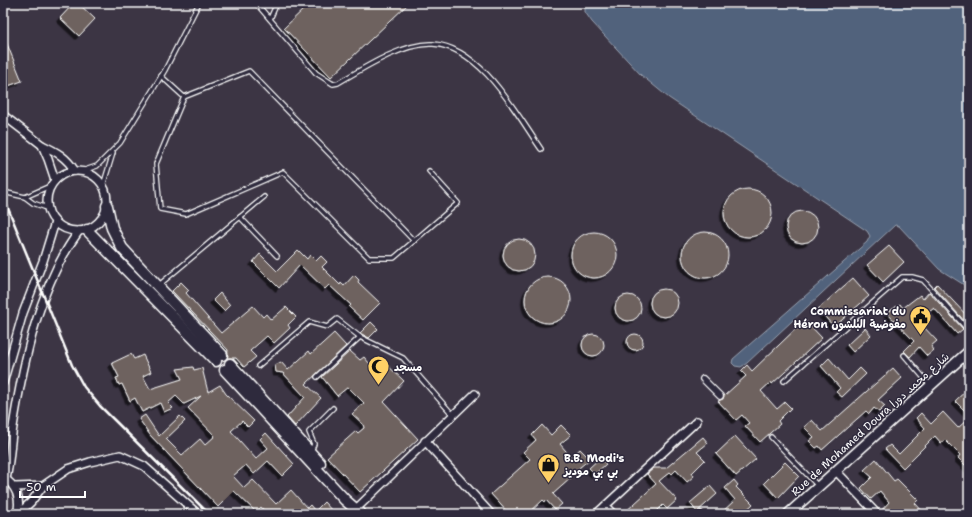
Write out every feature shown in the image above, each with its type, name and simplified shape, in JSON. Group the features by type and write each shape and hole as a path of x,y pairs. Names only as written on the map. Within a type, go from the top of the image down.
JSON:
{"main road":[{"path":"83,230 219,358 116,239 108,218 107,206"},
{"path":"227,367 278,422 345,500 357,510"},
{"path":"278,422 310,452 351,498 357,510"}],"street":[{"path":"3,115 42,146 59,153 78,171"},
{"path":"42,146 48,159 52,183 48,193 48,208 55,222 70,231 83,230"},
{"path":"18,514 19,496 15,487 4,478 10,461 12,428 23,371 37,318 55,272 83,230 100,220 107,206 103,186 94,176 78,171 64,174 52,183"},
{"path":"3,383 23,313 44,261 55,222"},
{"name":"Rue de Mohamed Doura شارع محمد دورا","path":"788,514 969,351"},
{"path":"703,379 720,396"},
{"path":"357,510 425,441 475,394"},
{"path":"596,514 697,421"},
{"path":"425,441 491,514"},
{"path":"18,514 31,502 43,486 68,469 120,455 144,466 198,514"},
{"path":"836,471 877,514"},
{"path":"15,487 43,486"},
{"path":"605,506 613,514"}],"lane":[{"path":"103,186 113,152 161,76 199,3"},
{"path":"256,3 316,73 326,82 333,84 338,83 369,64 403,49 432,44 452,49 467,56 487,72 541,149"},
{"path":"270,19 278,3"},
{"path":"414,241 249,71 184,98 156,164 160,209 186,214 283,172 369,258 394,258 414,241 458,203 429,171"},
{"path":"161,76 184,98"},
{"path":"78,171 97,166 113,152"},
{"path":"25,196 52,183"},
{"path":"3,192 25,196 33,203 48,208"},
{"path":"156,287 264,197"},
{"path":"240,217 277,256"},
{"path":"784,381 902,277 912,277 923,280 969,330"},
{"path":"258,366 309,322 328,327 337,320 360,337 403,358 452,415"},
{"path":"317,377 360,337"},
{"path":"904,355 930,385"},
{"path":"310,452 314,444 309,432 333,408"},
{"path":"771,437 818,486"}],"water":[{"path":"585,3 969,3 969,288 939,269 899,226 895,225 747,363 741,367 735,366 732,363 733,359 867,242 870,236 867,231 669,98 641,75 592,22 585,12"}],"building":[{"path":"74,3 78,3 95,19 79,36 60,18"},
{"path":"302,3 409,3 331,77 284,28 306,7"},
{"path":"3,34 22,81 8,86 3,74"},
{"path":"743,189 753,189 762,193 768,199 772,208 772,218 768,227 762,233 753,237 743,237 734,233 728,227 724,218 724,208 728,199 734,193"},
{"path":"802,211 813,216 818,227 813,238 802,243 791,238 786,227 791,216"},
{"path":"599,232 611,238 616,246 616,264 611,272 603,277 589,278 577,272 572,264 571,250 577,238 585,233"},
{"path":"710,232 722,238 727,246 727,264 722,272 714,277 700,278 688,272 683,264 682,250 688,238 696,233"},
{"path":"519,239 525,240 532,246 535,255 534,261 528,268 519,271 513,270 506,264 503,255 504,249 510,242"},
{"path":"889,246 904,262 883,282 867,265"},
{"path":"298,250 307,259 310,255 316,261 321,256 327,262 322,267 340,285 341,283 344,286 354,275 359,280 358,282 380,303 363,320 349,307 351,305 329,285 325,289 300,265 279,288 253,262 260,254 277,271"},
{"path":"553,277 565,283 570,291 570,309 565,317 557,322 543,323 531,317 526,309 525,295 531,283 539,278"},
{"path":"853,278 869,296 834,327 818,309"},
{"path":"181,282 189,290 186,293 221,333 253,306 263,317 266,314 271,320 286,307 296,317 288,325 290,328 274,343 267,336 250,351 256,357 244,367 236,358 227,358 228,350 172,291"},
{"path":"937,284 969,318 967,324 934,287"},
{"path":"664,289 674,293 678,303 674,313 664,317 654,313 650,303 654,293"},
{"path":"929,292 963,329 957,334 934,308 923,317 924,321 921,324 937,341 931,346 934,350 927,356 919,347 910,357 904,351 914,341 887,313 900,304 903,308 920,295 923,299"},
{"path":"220,293 230,305 224,311 213,300"},
{"path":"628,295 637,299 641,308 637,317 628,321 619,317 615,308 619,299"},
{"path":"805,320 822,338 772,384 771,382 761,391 777,409 785,402 791,408 778,421 780,424 760,442 745,426 749,423 742,415 736,420 718,401 723,399 724,396 746,376 741,371 747,365 752,371"},
{"path":"371,322 378,329 369,338 360,333"},
{"path":"865,328 871,335 853,352 847,345"},
{"path":"334,333 346,346 306,384 321,398 295,426 287,417 305,397 283,373 276,372 275,365 281,362 288,370 309,351 311,354"},
{"path":"593,334 601,337 604,345 601,353 593,356 585,353 582,345 585,337"},
{"path":"635,334 642,339 643,342 638,349 635,350 628,345 627,342 632,335"},
{"path":"350,351 360,360 364,357 375,370 383,361 404,381 384,402 418,439 360,492 327,457 356,431 358,433 364,428 363,424 352,414 364,403 348,387 337,396 322,377"},
{"path":"131,354 134,359 143,355 151,372 143,376 150,389 182,379 177,369 193,367 194,370 202,368 208,392 220,385 226,394 254,421 248,427 242,421 231,431 256,459 268,448 260,439 266,433 294,464 282,476 268,461 254,474 246,465 233,476 244,488 253,480 276,504 291,490 307,508 310,505 315,511 324,502 335,514 267,514 261,507 256,512 234,491 218,507 150,435 139,419 145,415 159,436 180,416 185,421 166,439 182,455 200,439 205,445 215,436 188,408 201,396 184,404 176,396 168,403 173,408 164,412 160,403 142,412 135,398 130,401 122,384 119,385 116,378 119,377 112,363"},
{"path":"829,358 848,380 860,368 866,374 842,397 836,392 840,388 821,366"},
{"path":"893,368 902,378 878,400 885,406 879,412 874,408 869,414 866,411 822,450 819,446 816,448 809,441 814,437 804,427 812,420 822,431"},
{"path":"969,388 969,415 955,401"},
{"path":"943,412 958,428 969,418 969,469 958,458 960,455 945,440 941,443 935,436 903,468 885,449 890,445 899,454 925,428 916,418 921,413 931,424"},
{"path":"542,425 551,435 561,425 571,435 560,444 571,457 580,449 590,459 569,476 571,478 553,494 562,504 555,510 546,500 545,502 543,500 528,514 509,514 491,494 530,459 523,452 536,440 532,435"},
{"path":"735,436 756,459 736,476 716,454"},
{"path":"703,437 708,443 697,452 705,460 692,473 694,476 687,482 676,470 672,474 670,472 659,481 677,500 667,509 663,505 654,514 623,514 656,484 647,474 654,468 666,468"},
{"path":"600,458 606,464 595,474 589,468"},
{"path":"876,459 894,481 897,479 918,500 915,503 925,514 882,514 881,511 889,502 880,491 871,499 861,488 872,477 864,470"},
{"path":"785,462 799,476 778,498 764,483"},
{"path":"734,480 738,485 736,487 753,504 742,514 720,514 735,500 725,488"},
{"path":"710,486 717,494 697,512 690,503"}],"railway":[{"path":"3,196 72,365 84,387 100,406 209,514"}],"place":[{"name":"Commissariat du Héron مفوضية البلشون","path":"921,336"},
{"name":"مسجد","path":"379,386"},
{"name":"B.B. Modi's بي بي موديز","path":"549,484"}]}
